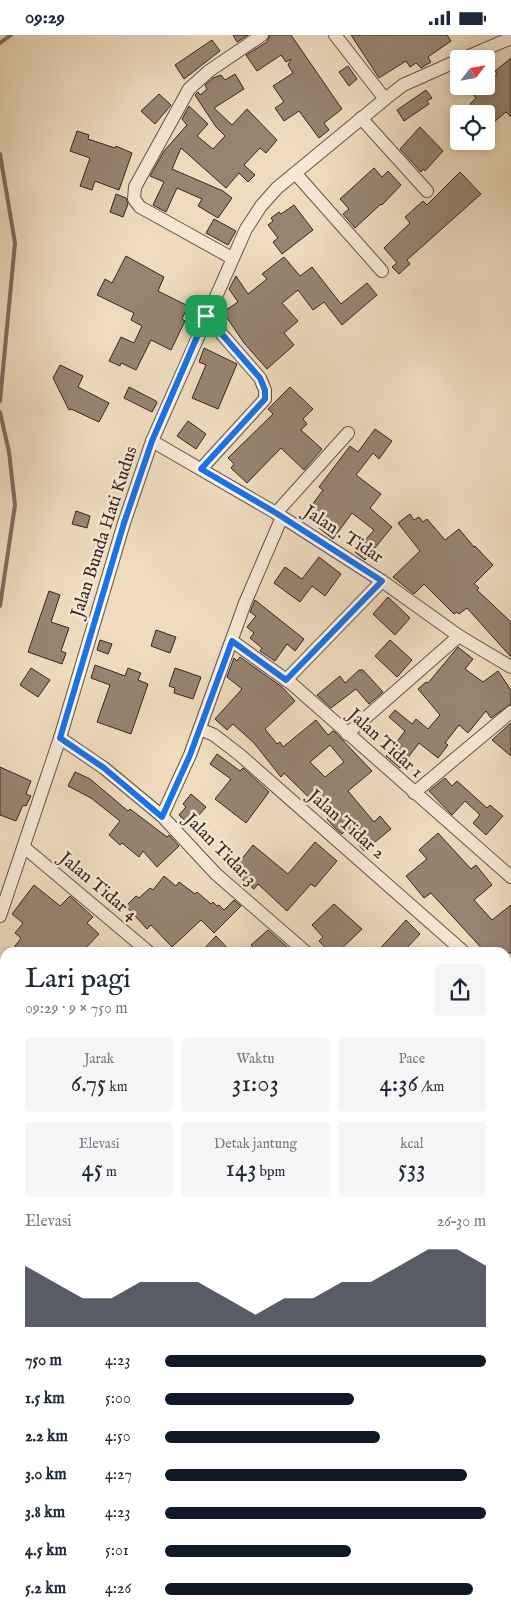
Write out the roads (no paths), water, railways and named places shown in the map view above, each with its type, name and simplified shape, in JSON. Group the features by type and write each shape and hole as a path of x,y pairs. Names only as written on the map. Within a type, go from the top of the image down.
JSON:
{"street":[{"path":"232,258 140,207 134,199 135,187 189,89 209,71 262,35"},
{"path":"335,35 385,99"},
{"name":"Jalan Bunda Hati Kudus","path":"481,50 511,37"},
{"name":"Jalan Bunda Hati Kudus","path":"0,916 25,848 124,523 152,441 232,258 261,206 277,188 402,85 450,63"},
{"path":"361,118 426,191"},
{"path":"296,174 382,271"},
{"path":"201,469 265,399 265,390 260,378 206,316"},
{"path":"162,817 200,729 279,515 348,433"},
{"name":"Jalan . Tidar","path":"152,441 279,515 382,581 459,635 511,667"},
{"path":"286,680 382,581"},
{"path":"347,734 459,635"},
{"name":"Jalan Tidar 1","path":"232,641 286,680 511,877"},
{"path":"414,793 511,712"},
{"name":"Jalan Tidar 2","path":"200,729 214,735 226,744 458,947"},
{"name":"Jalan Tidar 3","path":"60,738 104,768 162,817 216,874 300,947"},
{"name":"Jalan Tidar 4","path":"25,848 143,947"}],"waterway":[{"path":"0,43 11,35"},
{"path":"0,154 15,243 0,401"},
{"path":"0,412 9,452 15,505 0,606"}]}
